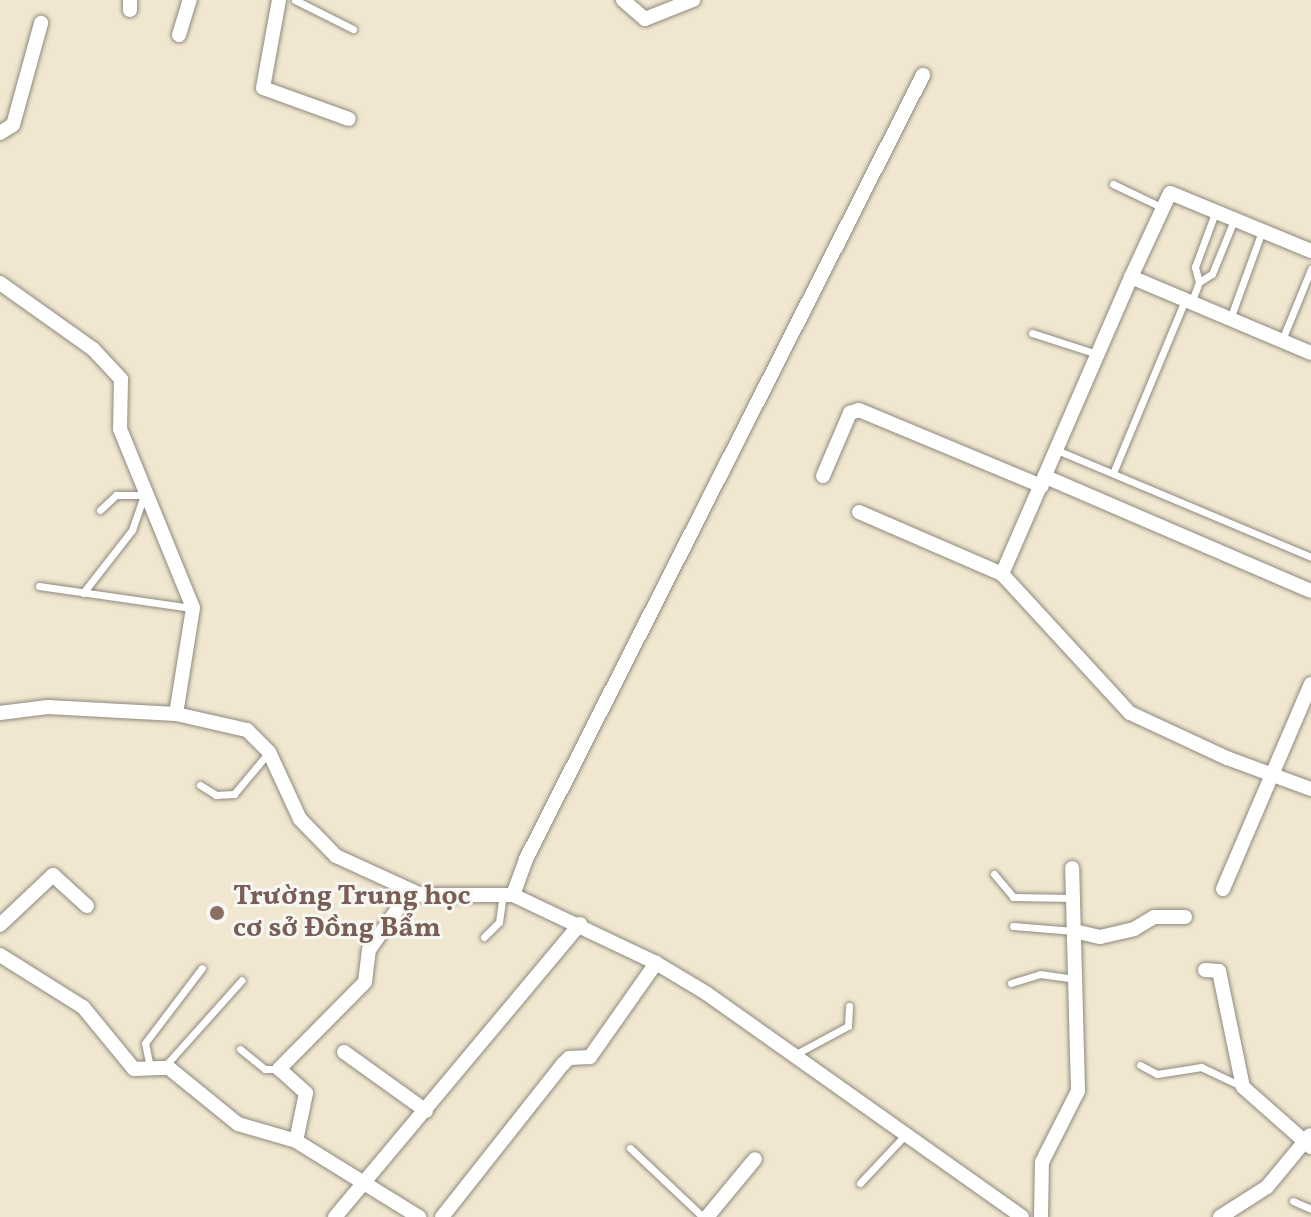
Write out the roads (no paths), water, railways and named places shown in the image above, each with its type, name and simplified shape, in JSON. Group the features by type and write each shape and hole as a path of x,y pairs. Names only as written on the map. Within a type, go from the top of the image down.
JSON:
{"street":[{"path":"179,35 190,0"},
{"path":"279,0 263,88 349,119"},
{"path":"623,0 645,19 686,2"},
{"path":"0,133 13,125 41,23"},
{"path":"508,895 923,75"},
{"path":"1002,574 1059,451 1161,207 1170,193 1311,251"},
{"path":"1131,277 1311,353"},
{"path":"0,283 93,349 121,379 120,429 193,608 176,714"},
{"path":"823,476 850,413 859,410 1311,591"},
{"path":"859,512 1002,574 1130,713 1275,777 1311,789"},
{"path":"1223,889 1275,777 1311,684"},
{"path":"0,713 48,707 176,714 247,730 269,752 315,840 357,868 410,891 448,899 508,895 580,924 656,963 794,1055 1022,1217"},
{"path":"1041,1217 1042,1162 1078,1091 1072,868"},
{"path":"0,925 53,875 87,906"},
{"path":"296,1141 308,1099 303,1088 279,1069 365,982 369,950 410,891"},
{"path":"1074,931 1100,937 1134,929 1154,917 1185,917"},
{"path":"335,1217 580,924"},
{"path":"0,955 83,1007 134,1069 157,1068 238,1124 296,1141 361,1184 419,1217"},
{"path":"442,1217 563,1064 569,1058 590,1057 656,963"},
{"path":"1205,970 1219,971 1243,1087 1309,1140 1267,1187 1220,1217"},
{"path":"344,1052 426,1111"},
{"path":"705,1217 755,1159"}],"lane":[{"path":"295,0 353,29"},
{"path":"1113,184 1161,207"},
{"path":"1199,282 1195,267 1216,210"},
{"path":"1113,473 1188,301 1199,282 1212,274 1235,218"},
{"path":"1230,319 1263,230"},
{"path":"1282,340 1311,269"},
{"path":"1032,333 1097,354"},
{"path":"1059,451 1311,557"},
{"path":"83,593 132,530 144,492 116,495 100,510"},
{"path":"39,586 193,608"},
{"path":"200,785 216,795 234,794 269,752"},
{"path":"994,874 1013,897 1073,898"},
{"path":"484,937 499,922 508,895"},
{"path":"1013,926 1074,931"},
{"path":"202,968 145,1043 157,1068 242,980"},
{"path":"1011,983 1040,974 1075,979"},
{"path":"794,1055 842,1032 848,1026 849,1006"},
{"path":"240,1049 265,1069 279,1069"},
{"path":"1140,1065 1157,1074 1201,1067 1243,1087"},
{"path":"860,1183 906,1134"},
{"path":"630,1148 705,1217"},
{"path":"1293,1201 1311,1209"}],"place":[{"name":"Trường Trung học cơ sở Đồng Bẩm","path":"217,913"}]}
